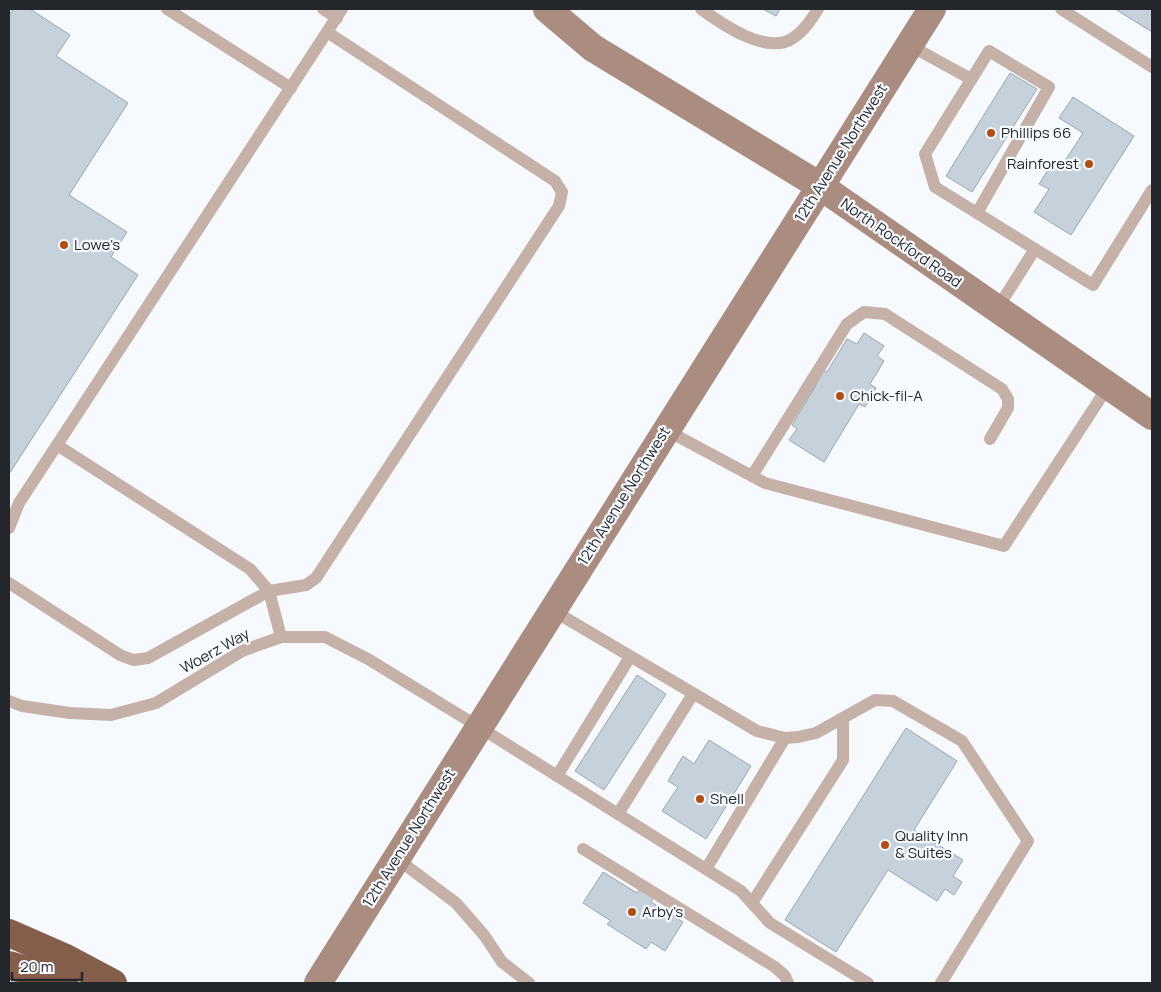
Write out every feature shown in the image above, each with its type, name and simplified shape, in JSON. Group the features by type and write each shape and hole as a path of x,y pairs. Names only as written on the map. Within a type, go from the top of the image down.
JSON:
{"highway":[{"path":"9,933 66,958 113,983"},
{"path":"9,965 64,983"}],"main road":[{"name":"North Rockford Road","path":"547,9 593,48 820,186 1152,416"},
{"name":"12th Avenue Northwest","path":"318,983 932,9"}],"lane":[{"path":"167,9 291,88"},
{"path":"9,528 19,503 340,13 323,9"},
{"path":"701,9 745,37 772,44 792,40 809,24 818,9"},
{"path":"1061,9 1152,66"},
{"path":"9,583 120,655 133,660 148,658 269,591 306,585 316,578 559,206 562,192 555,181 327,32"},
{"path":"909,45 971,80"},
{"path":"977,213 1049,88 989,51 925,154 935,187 1093,285 1152,190"},
{"path":"997,309 1035,249"},
{"path":"752,476 846,324 864,312 885,314 1002,389 1008,399 1008,408 990,439"},
{"path":"666,430 765,483 1004,546 1108,385"},
{"path":"57,445 250,569 269,591 281,636"},
{"path":"552,610 757,731 785,738 816,733 875,700 894,701 962,741 1028,841 941,983"},
{"name":"Woerz Way","path":"9,701 22,706 70,714 111,715 156,703 242,651 281,636 325,637 368,660 479,727 741,891 770,923 868,983"},
{"path":"557,776 630,657"},
{"path":"618,814 693,694"},
{"path":"752,903 843,760 843,718"},
{"path":"706,869 785,738"},
{"path":"583,849 775,967 785,976 788,983"},
{"path":"396,858 456,903 484,935 502,962 529,983"}],"building":[{"name":"Lowe's","path":"13,9 30,9 70,35 56,56 128,103 69,195 127,232 111,257 138,275 9,474 9,15"},
{"path":"763,9 780,9 776,16"},
{"path":"1115,9 1152,9 1152,32"},
{"name":"Phillips 66","path":"1010,73 1037,89 972,192 946,176"},
{"name":"Rainforest","path":"1073,97 1134,136 1071,235 1034,212 1049,189 1039,184 1053,162 1061,167 1083,133 1059,118"},
{"name":"Chick-fil-A","path":"864,333 884,346 877,356 884,361 870,384 876,388 865,407 859,404 824,462 789,440 797,429 792,425 823,370 827,372 847,339 857,344"},
{"path":"637,675 666,694 604,790 575,771"},
{"name":"Quality Inn & Suites","path":"906,728 957,761 914,830 963,860 953,876 962,882 954,895 945,889 937,901 888,870 836,952 785,920"},
{"name":"Shell","path":"709,740 751,766 706,839 662,811 678,787 668,781 683,756 694,764"},
{"name":"Arby's","path":"603,872 637,893 641,887 655,896 651,902 683,922 665,951 651,942 646,949 607,924 611,921 583,903"}],"place":[{"name":"Phillips 66","path":"991,133"},
{"name":"Rainforest","path":"1089,164"},
{"name":"Lowe's","path":"64,245"},
{"name":"Chick-fil-A","path":"840,396"},
{"name":"Shell","path":"700,799"},
{"name":"Quality Inn & Suites","path":"885,845"},
{"name":"Arby's","path":"632,912"}]}
